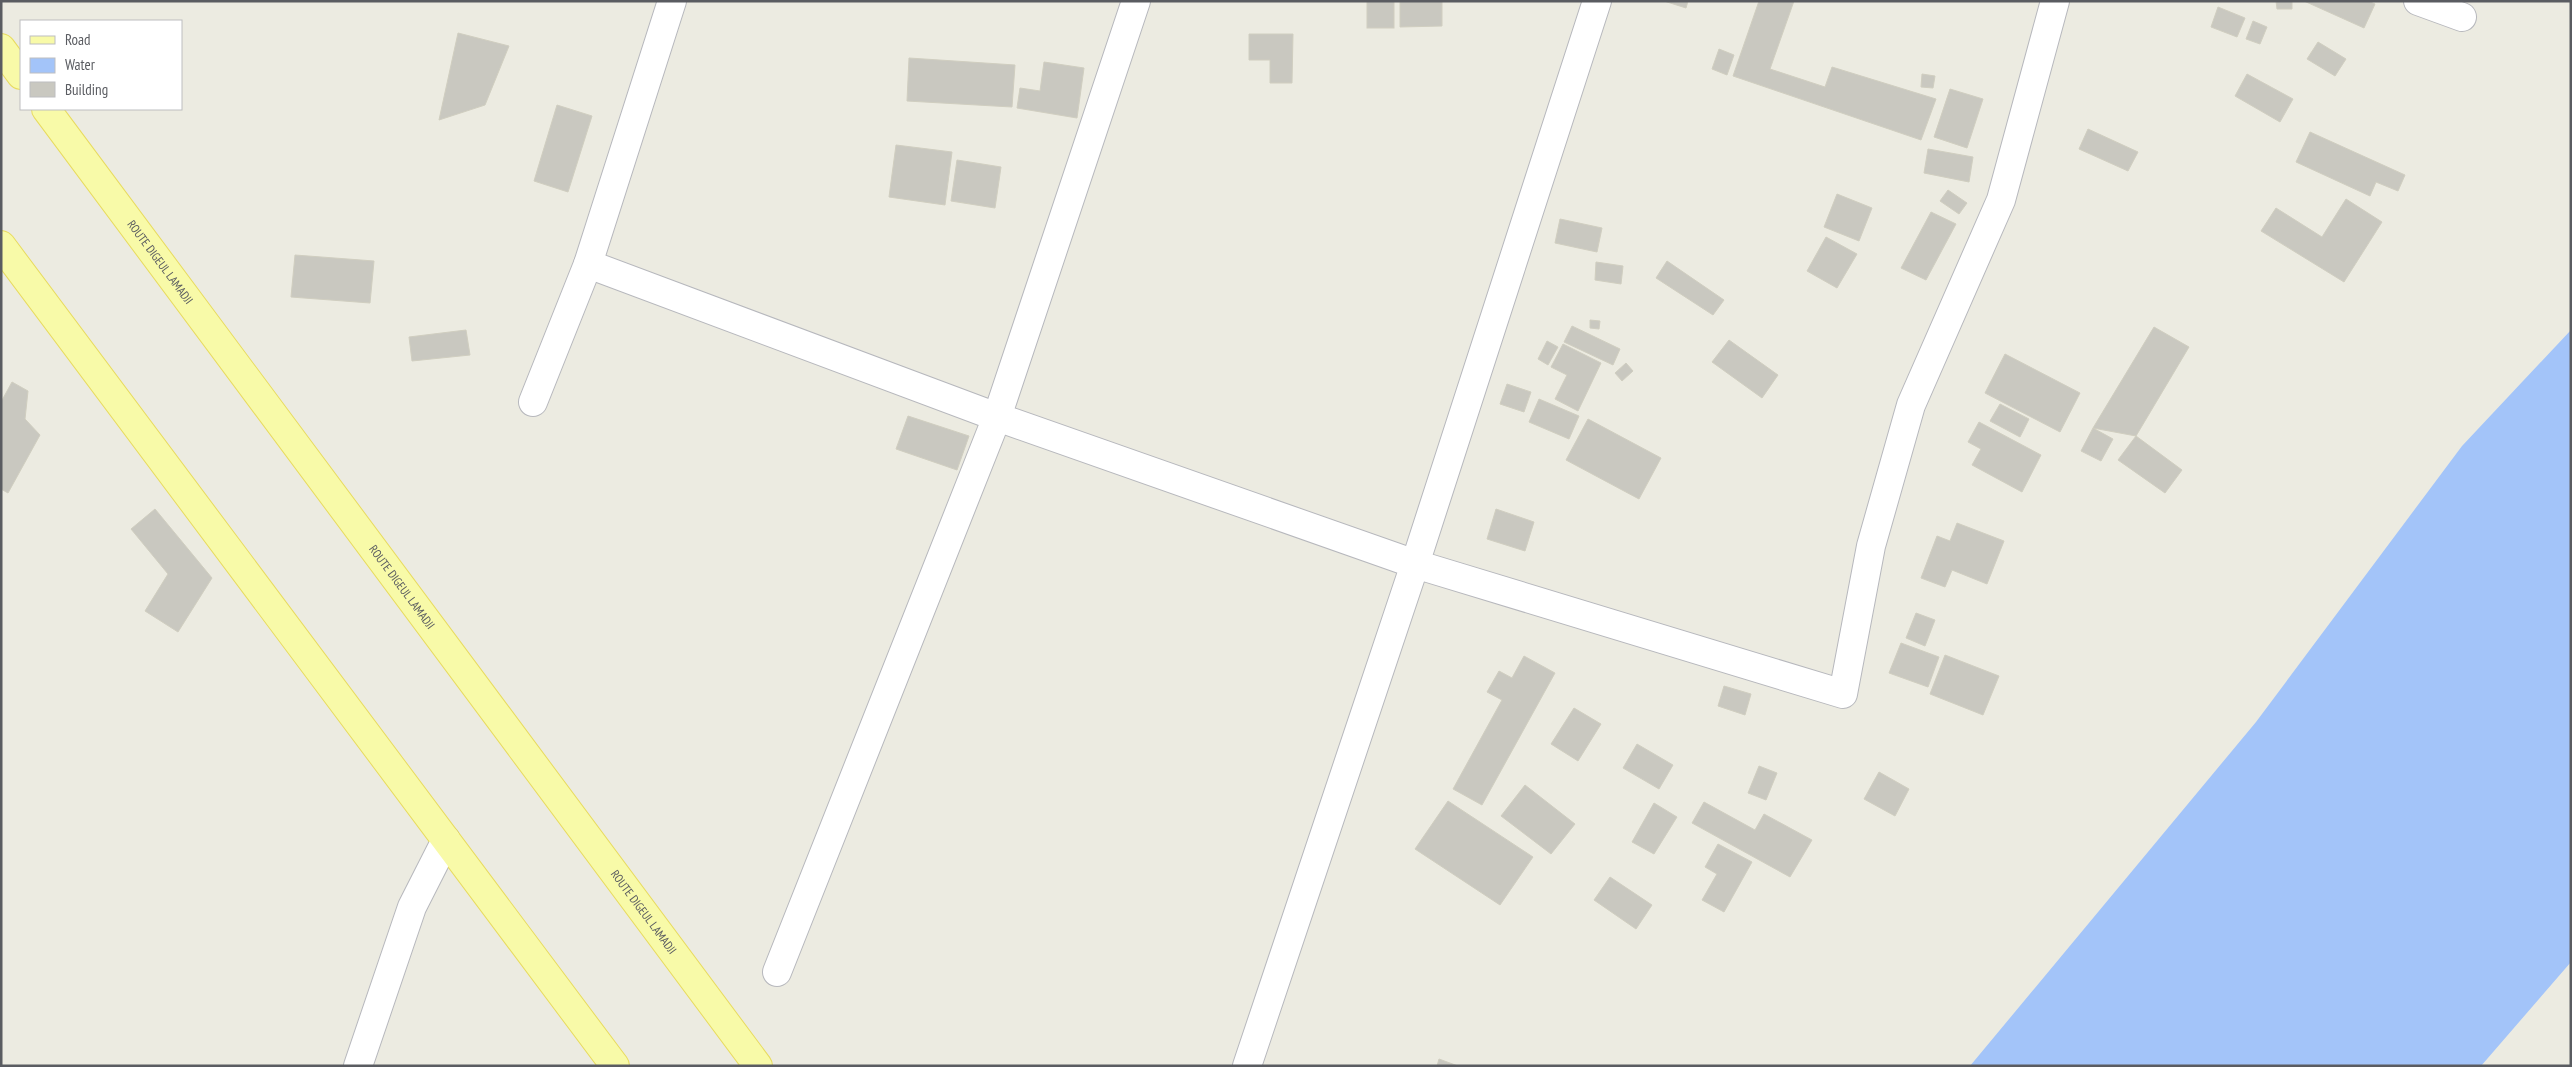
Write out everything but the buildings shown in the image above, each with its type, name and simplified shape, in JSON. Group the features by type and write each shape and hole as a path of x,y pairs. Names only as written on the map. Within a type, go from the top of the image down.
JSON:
{"main road":[{"path":"1,48 20,74"},
{"name":"ROUTE DIGEUL LAMADJI","path":"47,110 758,1066"},
{"path":"1,245 615,1066"}],"street":[{"path":"533,402 588,264 672,1"},
{"path":"777,972 997,417 1136,1"},
{"path":"1247,1066 1415,564 1597,1"},
{"path":"588,264 997,417 1415,564 1843,694 1871,546 1911,405 2001,200 2056,1"},
{"path":"2418,1 2462,17"},
{"path":"358,1066 412,907 446,840"}],"water":[{"path":"2571,330 2571,962 2481,1066 1970,1066 2256,722 2462,446"}]}
